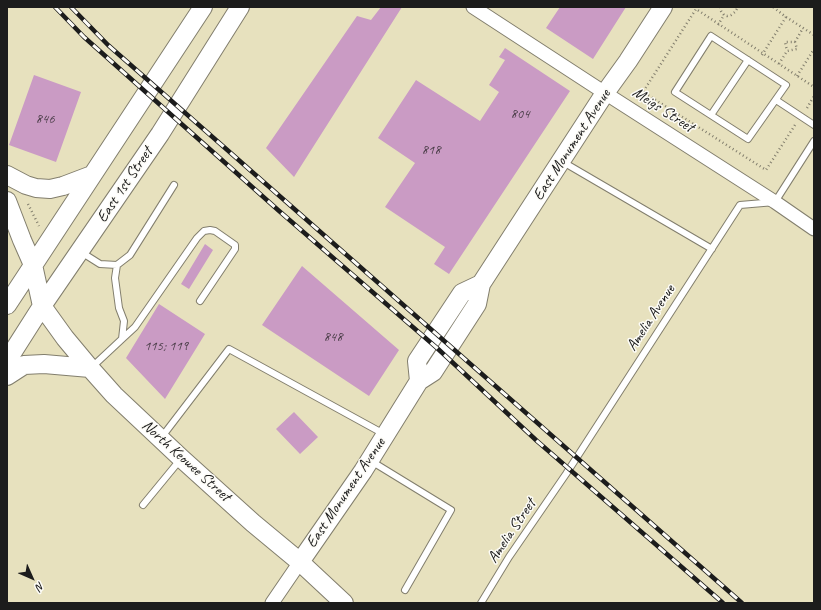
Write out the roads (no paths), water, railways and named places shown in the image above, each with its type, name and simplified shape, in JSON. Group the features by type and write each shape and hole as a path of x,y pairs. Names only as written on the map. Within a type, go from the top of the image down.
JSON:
{"main road":[{"name":"East 1st Street","path":"10,292 33,265 203,7"},
{"name":"East 1st Street","path":"7,360 79,251 160,134 240,7"},
{"name":"East Monument Avenue","path":"300,562 370,460 418,381 433,372 477,304 481,284 663,7"},
{"path":"7,175 26,185 50,190 92,175"},
{"name":"North Keowee Street","path":"7,200 33,265 42,306 65,338 90,368 114,395 160,439 300,562 344,603"},
{"name":"North Keowee Street","path":"10,292 42,306"},
{"path":"7,376 24,365 44,364 90,368"}],"street":[{"name":"Meigs Street","path":"479,9 605,94 775,202 814,229"},
{"name":"East Monument Avenue","path":"272,603 300,562"}],"lane":[{"path":"711,36 748,60 786,85 748,139 675,92 711,36"},
{"path":"711,115 748,60"},
{"path":"776,100 814,125"},
{"path":"775,202 814,142"},
{"path":"561,161 712,249"},
{"path":"79,251 100,264 117,265 130,255 174,185"},
{"name":"Amelia Avenue","path":"566,474 740,205 775,202"},
{"path":"90,368 135,327 197,238 204,231 210,230 215,231 235,246 235,249 200,301"},
{"path":"117,265 115,278 119,308 124,321 122,339"},
{"path":"160,439 228,349 386,434"},
{"path":"143,505 181,458"},
{"path":"370,460 451,510 405,590"},
{"name":"Amelia Street","path":"481,603 509,557 566,474"}],"railway":[{"path":"55,7 84,37 278,210 437,348 537,441 723,603"},
{"path":"71,7 108,45 742,603"}]}
